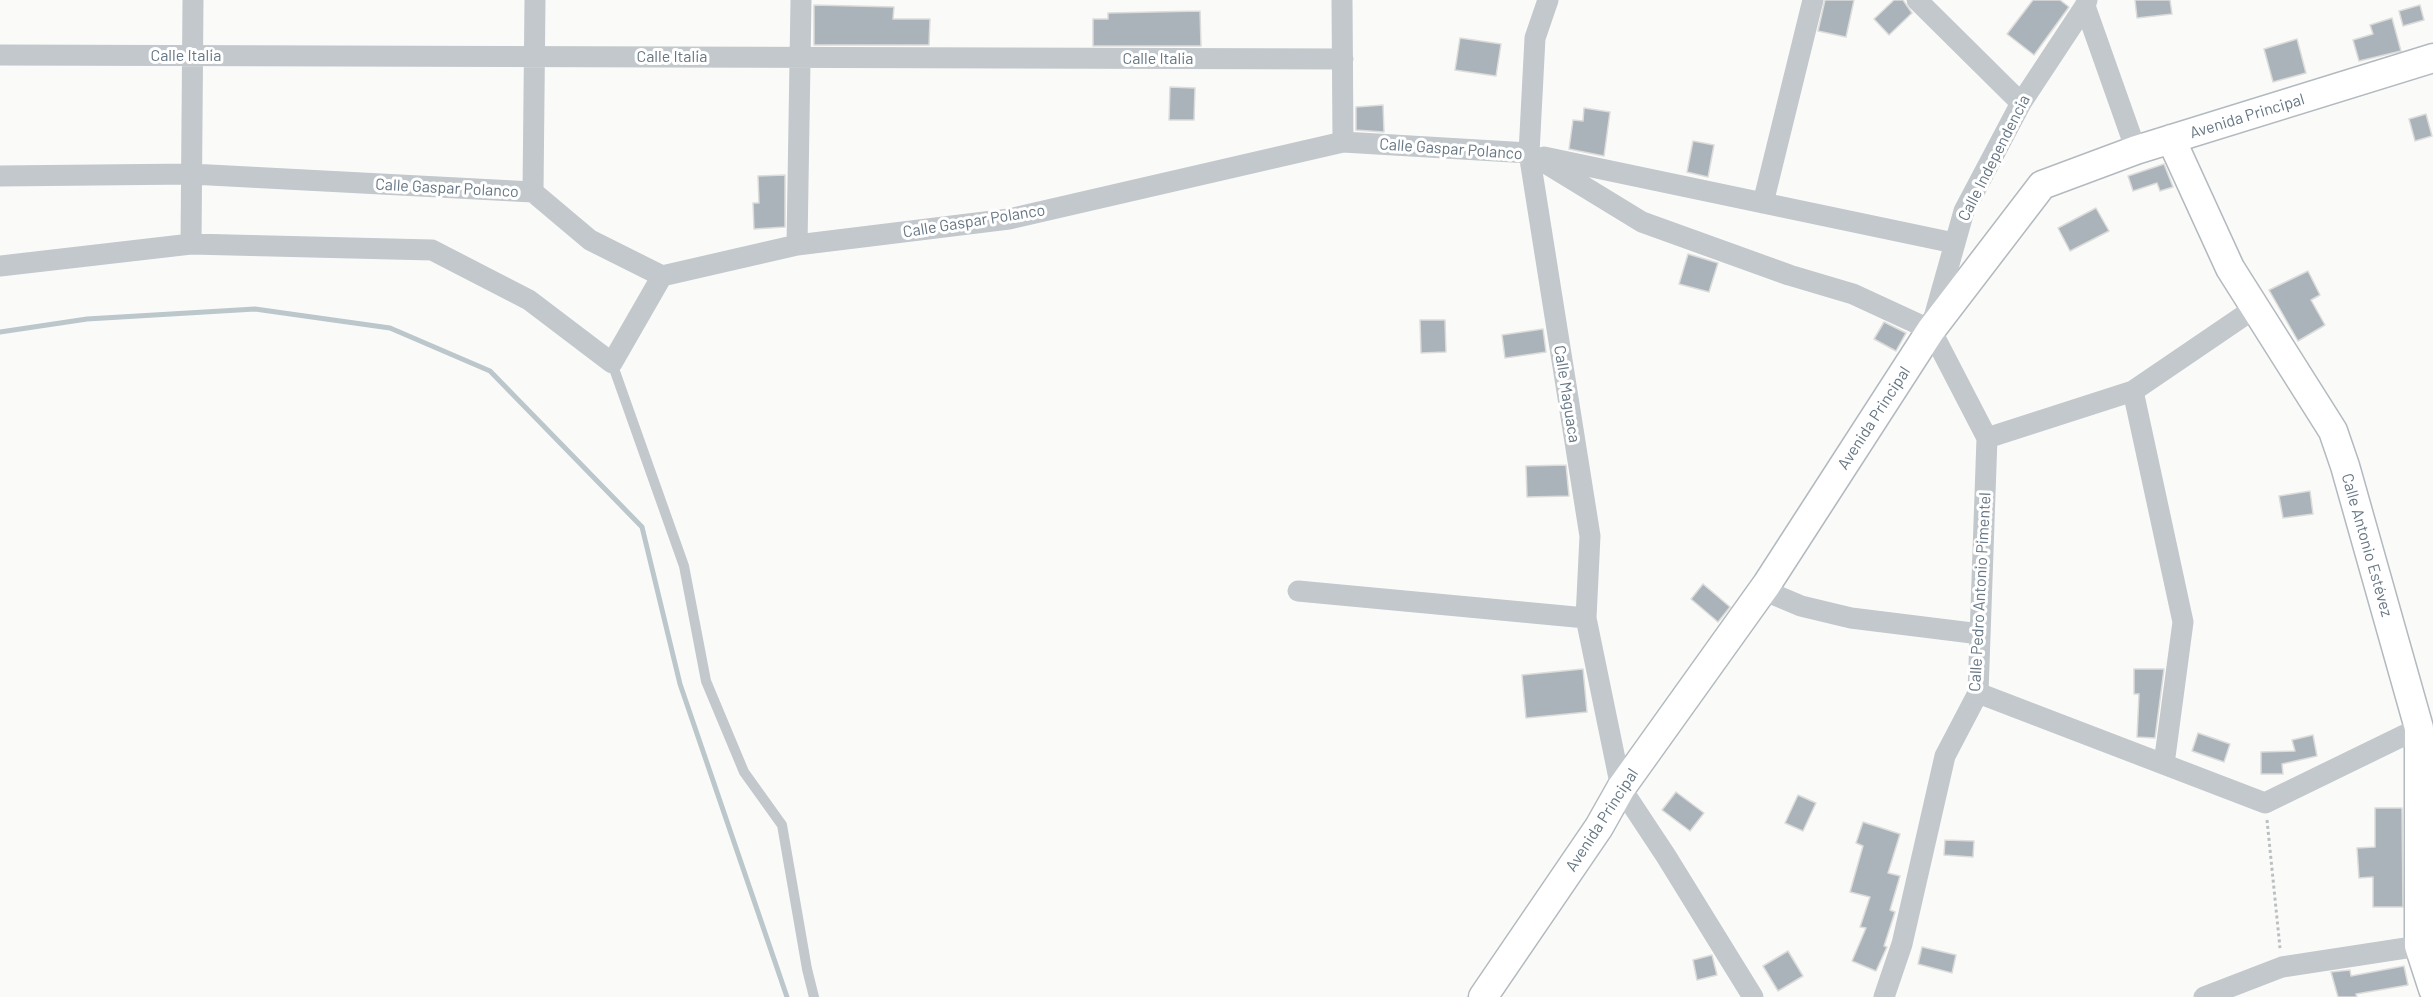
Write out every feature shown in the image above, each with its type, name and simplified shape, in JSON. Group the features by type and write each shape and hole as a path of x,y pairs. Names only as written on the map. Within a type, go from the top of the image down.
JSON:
{"main road":[{"name":"Avenida Principal","path":"1483,997 1599,827 1621,788 1763,590 1931,330 2042,185 2136,150 2433,58"},
{"name":"Calle Antonio Estévez","path":"2171,139 2208,226 2230,268 2333,432 2419,728 2419,946 2433,990"}],"street":[{"path":"190,244 193,0"},
{"path":"533,192 535,0"},
{"path":"796,245 801,0"},
{"path":"1342,0 1342,142"},
{"name":"Calle Maguaca","path":"1548,0 1535,38 1529,153 1590,536 1586,618 1621,788"},
{"path":"1763,203 1813,0"},
{"path":"1917,0 2021,103"},
{"path":"2086,3 2136,150"},
{"name":"Calle Independencia","path":"1931,330 1964,211 2021,103 2086,3"},
{"name":"Calle Italia","path":"0,55 1343,59"},
{"name":"Calle Gaspar Polanco","path":"0,176 191,174 533,192 590,240 662,276 796,245 1009,219 1342,142 1529,153 1642,222 1789,275 1853,294 1931,330"},
{"path":"1529,153 1954,243"},
{"path":"0,266 190,244 432,250 529,300 612,363 662,276"},
{"path":"1987,438 2133,391 2255,308"},
{"name":"Calle Pedro Antonio Pimentel","path":"1884,997 1902,944 1945,756 1978,693 1987,438 1931,330"},
{"path":"2133,391 2183,622 2164,764"},
{"path":"1763,590 1801,606 1851,618 1980,634"},
{"path":"1298,591 1586,618"},
{"path":"1978,693 2265,804 2419,728"},
{"path":"1621,788 1753,997"},
{"path":"2204,997 2282,967 2419,946"}],"lane":[{"path":"612,363 684,566 706,681 744,771 782,825 814,997"}],"path":[{"path":"2265,804 2282,967"}],"building":[{"path":"1825,0 1854,0 1846,37 1818,31"},
{"path":"1894,0 1903,0 1912,13 1889,35 1874,19"},
{"path":"2033,0 2060,0 2069,7 2034,55 2007,34"},
{"path":"2135,0 2170,0 2172,14 2137,18"},
{"path":"814,5 894,7 893,19 930,19 929,45 814,45"},
{"path":"2420,5 2424,20 2403,26 2399,11"},
{"path":"1200,11 1201,46 1093,46 1093,19 1108,19 1108,13"},
{"path":"2392,18 2401,51 2359,61 2353,40 2373,34 2370,25"},
{"path":"1460,38 1501,44 1496,76 1455,70"},
{"path":"2297,39 2306,73 2273,82 2264,49"},
{"path":"1170,87 1195,88 1194,120 1169,120"},
{"path":"1383,105 1384,132 1356,130 1356,107"},
{"path":"1584,108 1610,112 1604,156 1569,149 1573,120 1583,121"},
{"path":"2426,114 2432,136 2415,141 2409,119"},
{"path":"1693,141 1714,145 1708,177 1687,172"},
{"path":"2164,164 2173,187 2160,191 2157,183 2133,191 2128,176"},
{"path":"785,175 785,227 754,229 753,203 759,203 758,176"},
{"path":"2096,208 2109,231 2070,251 2058,228"},
{"path":"1688,254 1718,263 1709,292 1679,284"},
{"path":"2308,271 2320,295 2311,300 2325,325 2298,341 2269,290"},
{"path":"1420,320 1445,320 1446,352 1421,353"},
{"path":"1884,322 1906,333 1896,351 1874,339"},
{"path":"1543,329 1546,352 1505,358 1502,335"},
{"path":"1566,465 1569,496 1527,497 1526,466"},
{"path":"2310,491 2313,514 2283,518 2279,496"},
{"path":"1703,584 1730,607 1718,622 1691,599"},
{"path":"1583,669 1587,712 1526,718 1522,675"},
{"path":"2134,669 2164,669 2155,738 2137,737 2139,694 2134,694"},
{"path":"2198,733 2230,744 2224,762 2192,751"},
{"path":"2313,735 2317,756 2282,764 2283,774 2261,774 2261,752 2295,751 2292,740"},
{"path":"1676,792 1704,813 1690,831 1662,810"},
{"path":"1798,795 1816,803 1803,831 1785,823"},
{"path":"2375,808 2402,808 2403,907 2373,907 2373,877 2359,878 2357,848 2375,847"},
{"path":"1863,822 1900,834 1888,873 1900,876 1890,910 1895,912 1884,946 1887,947 1876,971 1852,961 1866,928 1860,927 1870,897 1850,892 1863,846 1856,843"},
{"path":"1945,840 1974,841 1973,857 1944,855"},
{"path":"1922,947 1956,955 1952,973 1918,964"},
{"path":"1788,951 1803,976 1778,991 1763,966"},
{"path":"1712,955 1717,975 1697,980 1693,960"},
{"path":"2404,966 2408,985 2356,994 2357,997 2338,997 2331,972 2350,970 2351,976"}],"waterway":[{"path":"0,332 87,319 255,309 390,328 490,371 642,527 680,684 787,997"}]}
